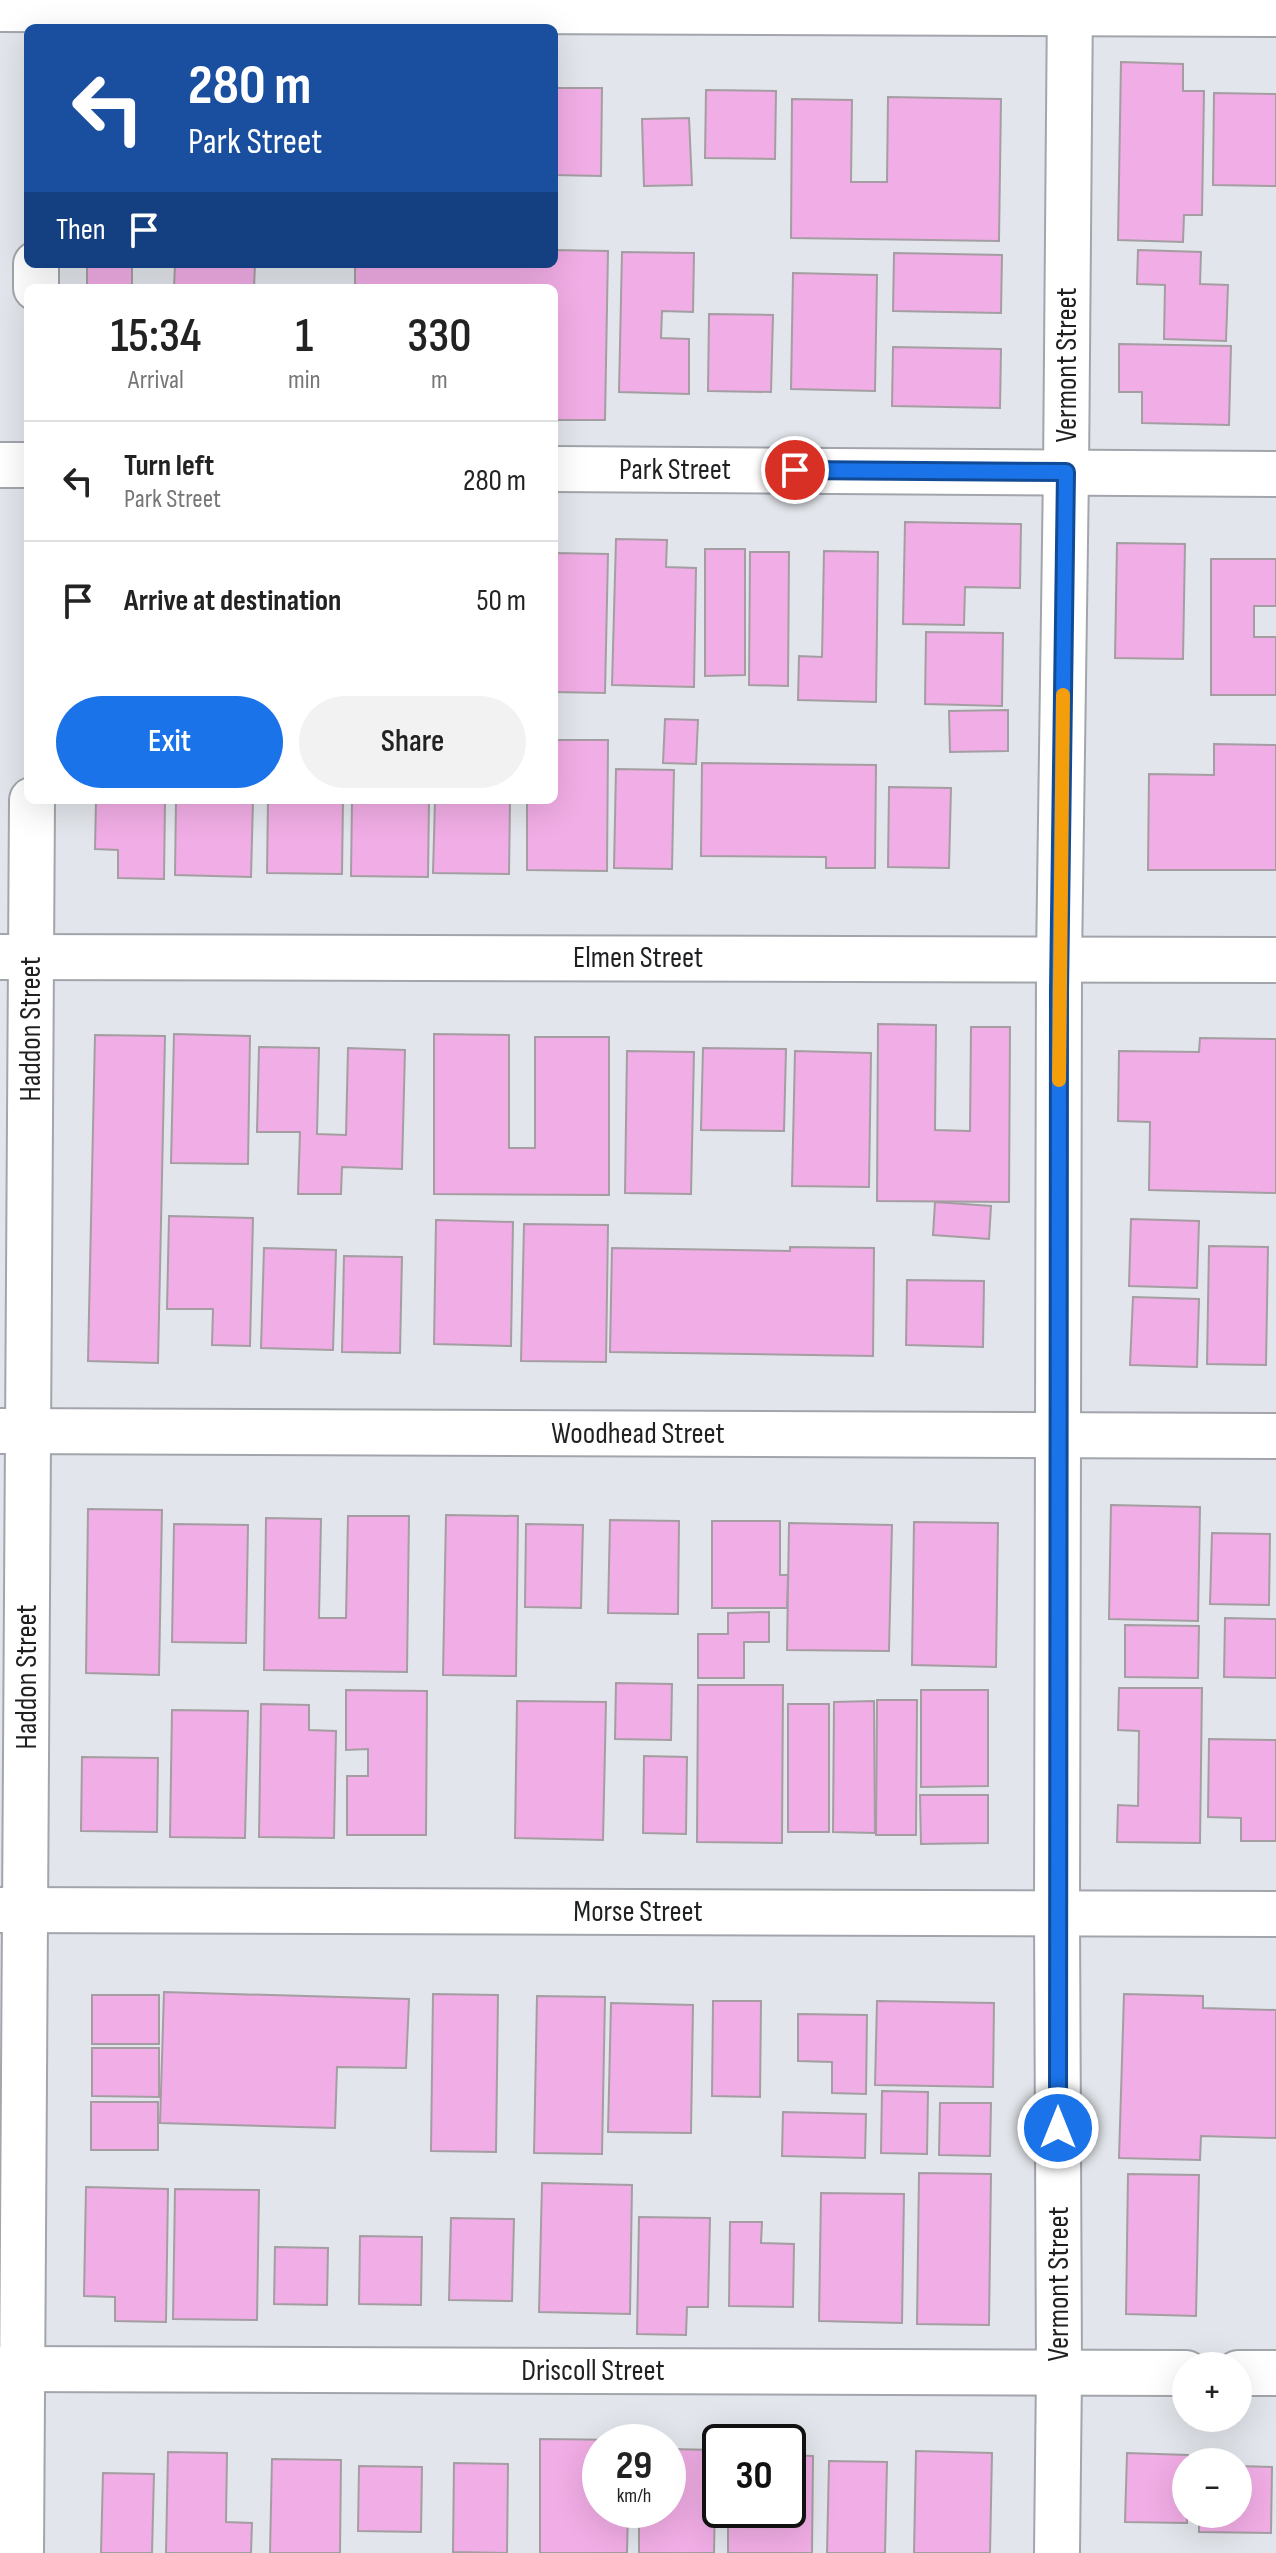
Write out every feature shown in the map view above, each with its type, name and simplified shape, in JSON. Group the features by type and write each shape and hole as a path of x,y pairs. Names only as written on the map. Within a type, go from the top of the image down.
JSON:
{"street":[{"path":"29,11 1070,7 1276,14"},
{"name":"Vermont Street","path":"1057,2553 1059,960 1070,7"},
{"path":"0,465 24,465"},
{"name":"Park Street","path":"558,469 1276,474"},
{"name":"Haddon Street","path":"21,2553 11,2369 16,957 32,804"},
{"name":"Elmen Street","path":"16,957 1276,960"},
{"name":"Woodhead Street","path":"14,1431 1276,1436"},
{"name":"Morse Street","path":"13,1910 1276,1914"},
{"name":"Driscoll Street","path":"11,2369 1172,2373"},
{"path":"1252,2373 1276,2373"}],"building":[{"path":"1121,62 1183,64 1183,91 1204,91 1202,215 1184,215 1183,242 1118,240"},
{"path":"558,88 602,88 601,176 558,175"},
{"path":"706,90 776,91 775,159 705,158"},
{"path":"1214,93 1276,94 1276,186 1213,185"},
{"path":"888,97 1001,99 999,241 791,238 792,99 852,100 851,182 887,182"},
{"path":"689,118 692,185 644,186 642,119"},
{"path":"558,250 608,251 605,420 558,420 558,284 355,284 355,268 558,268"},
{"path":"1138,250 1201,252 1200,284 1228,285 1226,341 1164,339 1165,285 1137,284"},
{"path":"622,252 694,253 693,312 662,311 661,338 689,339 689,394 619,392"},
{"path":"894,253 1002,255 1001,313 893,311"},
{"path":"87,268 132,268 132,284 87,284"},
{"path":"175,268 255,268 254,284 174,284"},
{"path":"793,273 877,275 875,391 791,389"},
{"path":"709,314 773,315 771,392 708,391"},
{"path":"1119,344 1231,346 1229,425 1142,423 1142,392 1119,392"},
{"path":"893,347 1001,349 1000,408 892,406"},
{"path":"905,522 1021,524 1020,588 965,587 964,625 903,624"},
{"path":"616,539 667,540 666,567 696,568 694,687 612,685"},
{"path":"1117,543 1185,544 1183,659 1115,658"},
{"path":"705,549 745,549 745,675 705,676"},
{"path":"824,551 878,552 876,702 798,700 799,656 822,657"},
{"path":"750,552 789,552 788,686 749,685"},
{"path":"558,553 608,554 605,693 558,692"},
{"path":"1211,559 1276,559 1276,606 1254,606 1254,637 1276,637 1276,695 1211,695"},
{"path":"926,632 1003,633 1002,706 925,704"},
{"path":"1008,710 1008,751 950,752 949,711"},
{"path":"665,719 698,720 696,764 663,763"},
{"path":"558,740 608,740 607,871 527,870 527,804 558,804"},
{"path":"1214,744 1276,745 1276,870 1148,870 1149,774 1214,775"},
{"path":"702,763 876,765 875,868 826,868 826,857 701,856"},
{"path":"616,769 674,770 672,869 614,868"},
{"path":"889,787 951,788 949,868 888,867"},
{"path":"96,804 165,804 164,879 118,878 118,850 95,849"},
{"path":"176,804 253,804 251,877 175,875"},
{"path":"268,804 343,804 342,874 267,873"},
{"path":"352,804 429,804 428,877 351,876"},
{"path":"435,804 510,804 509,874 433,873"},
{"path":"878,1024 936,1025 935,1130 970,1131 971,1027 1010,1027 1009,1202 877,1201"},
{"path":"174,1034 250,1036 248,1164 171,1163"},
{"path":"434,1034 509,1035 509,1148 535,1148 535,1037 609,1037 609,1195 434,1194"},
{"path":"95,1035 165,1036 158,1363 88,1361"},
{"path":"1200,1038 1276,1039 1276,1193 1149,1190 1150,1122 1118,1121 1119,1051 1199,1052"},
{"path":"259,1047 319,1048 317,1134 346,1135 348,1048 405,1050 402,1169 342,1167 341,1194 298,1194 300,1132 257,1132"},
{"path":"703,1048 786,1049 784,1131 701,1130"},
{"path":"627,1051 694,1052 691,1194 625,1193"},
{"path":"795,1051 871,1053 869,1187 792,1186"},
{"path":"935,1202 991,1206 989,1239 933,1235"},
{"path":"169,1216 253,1218 250,1346 212,1345 213,1309 167,1309"},
{"path":"1131,1219 1199,1221 1197,1288 1129,1286"},
{"path":"436,1220 513,1222 511,1346 434,1344"},
{"path":"524,1224 608,1225 606,1362 521,1361"},
{"path":"1209,1246 1268,1247 1266,1365 1207,1364"},
{"path":"790,1247 874,1248 873,1356 610,1352 612,1248 790,1251"},
{"path":"264,1248 336,1250 333,1350 261,1348"},
{"path":"344,1256 402,1257 400,1353 342,1352"},
{"path":"907,1280 984,1281 983,1347 906,1345"},
{"path":"1133,1297 1199,1299 1197,1367 1130,1365"},
{"path":"1111,1505 1200,1507 1198,1621 1109,1619"},
{"path":"88,1509 162,1510 159,1675 86,1673"},
{"path":"446,1515 518,1516 516,1676 443,1675"},
{"path":"348,1516 409,1516 407,1672 264,1670 266,1518 321,1519 319,1618 346,1618"},
{"path":"610,1520 679,1521 678,1614 608,1613"},
{"path":"712,1521 780,1521 780,1575 788,1575 787,1608 712,1608"},
{"path":"914,1522 998,1523 996,1667 912,1665"},
{"path":"789,1523 892,1525 889,1651 787,1650"},
{"path":"174,1524 248,1525 246,1643 172,1642"},
{"path":"526,1524 583,1525 581,1608 525,1607"},
{"path":"1212,1533 1270,1534 1269,1605 1210,1604"},
{"path":"769,1612 769,1642 744,1642 744,1678 698,1678 698,1634 728,1634 728,1613"},
{"path":"1225,1618 1276,1619 1276,1678 1224,1677"},
{"path":"1125,1625 1199,1626 1198,1678 1125,1677"},
{"path":"616,1683 672,1684 671,1740 615,1739"},
{"path":"698,1685 783,1685 782,1843 697,1842"},
{"path":"1119,1688 1202,1688 1200,1843 1117,1842 1118,1805 1138,1806 1139,1731 1118,1730"},
{"path":"346,1690 427,1691 426,1835 347,1835 347,1776 368,1776 368,1749 346,1750"},
{"path":"921,1690 988,1690 988,1786 921,1787"},
{"path":"877,1700 917,1700 916,1835 876,1835"},
{"path":"517,1701 606,1702 603,1840 515,1838"},
{"path":"874,1701 875,1833 833,1832 834,1702"},
{"path":"261,1704 309,1705 309,1730 336,1731 334,1838 259,1837"},
{"path":"788,1704 829,1704 829,1832 788,1832"},
{"path":"172,1710 248,1711 245,1838 170,1837"},
{"path":"1209,1739 1276,1740 1276,1841 1241,1841 1241,1818 1208,1817"},
{"path":"644,1756 687,1757 686,1834 643,1833"},
{"path":"82,1757 158,1758 157,1832 81,1831"},
{"path":"920,1795 988,1795 988,1843 921,1844"},
{"path":"164,1992 409,1999 406,2068 337,2067 335,2128 160,2123"},
{"path":"433,1994 498,1995 496,2152 431,2151"},
{"path":"1124,1994 1203,1996 1203,2008 1276,2010 1276,2138 1201,2136 1200,2160 1119,2158"},
{"path":"92,1995 159,1995 159,2044 92,2044"},
{"path":"537,1996 605,1997 602,2154 534,2153"},
{"path":"713,2001 761,2001 760,2097 712,2096"},
{"path":"877,2001 994,2003 993,2087 875,2085"},
{"path":"611,2003 693,2005 691,2133 608,2132"},
{"path":"798,2014 867,2015 866,2094 832,2093 832,2062 798,2061"},
{"path":"92,2048 159,2048 159,2097 92,2096"},
{"path":"882,2091 928,2092 927,2154 881,2153"},
{"path":"91,2102 158,2102 158,2150 91,2150"},
{"path":"940,2103 991,2103 990,2156 939,2155"},
{"path":"783,2112 866,2114 865,2158 782,2156"},
{"path":"919,2173 991,2174 989,2325 917,2324"},
{"path":"1128,2174 1199,2175 1196,2316 1126,2314"},
{"path":"542,2183 632,2185 630,2314 539,2312"},
{"path":"86,2187 168,2189 166,2322 115,2321 115,2297 84,2296"},
{"path":"175,2189 259,2190 257,2320 173,2319"},
{"path":"821,2193 904,2194 902,2323 819,2321"},
{"path":"639,2217 710,2218 708,2307 687,2307 686,2335 637,2334"},
{"path":"451,2218 514,2219 512,2301 449,2300"},
{"path":"730,2222 762,2222 761,2243 794,2244 793,2307 729,2306"},
{"path":"360,2236 422,2237 421,2305 359,2304"},
{"path":"275,2247 328,2248 327,2305 274,2304"},
{"path":"540,2439 582,2439 582,2528 628,2528 627,2553 540,2553"},
{"path":"686,2449 702,2450 702,2528 714,2528 714,2553 639,2553 639,2528 686,2528"},
{"path":"916,2451 992,2453 990,2553 914,2553"},
{"path":"168,2452 227,2453 226,2522 252,2523 251,2553 166,2553"},
{"path":"1127,2453 1172,2454 1172,2523 1125,2522"},
{"path":"806,2456 813,2456 812,2553 728,2553 728,2528 806,2528"},
{"path":"272,2459 341,2460 340,2553 270,2553"},
{"path":"829,2461 887,2462 885,2553 827,2553"},
{"path":"454,2463 508,2464 507,2553 453,2552"},
{"path":"359,2466 422,2467 421,2532 358,2531"},
{"path":"1252,2466 1272,2467 1271,2533 1199,2532 1199,2528 1252,2528"},
{"path":"103,2473 154,2474 152,2553 101,2553"}],"slow traffic":[{"path":"1059,1080 1063,695"}],"route":[{"path":"795,470 1066,472 1059,991 1058,2128"}]}
